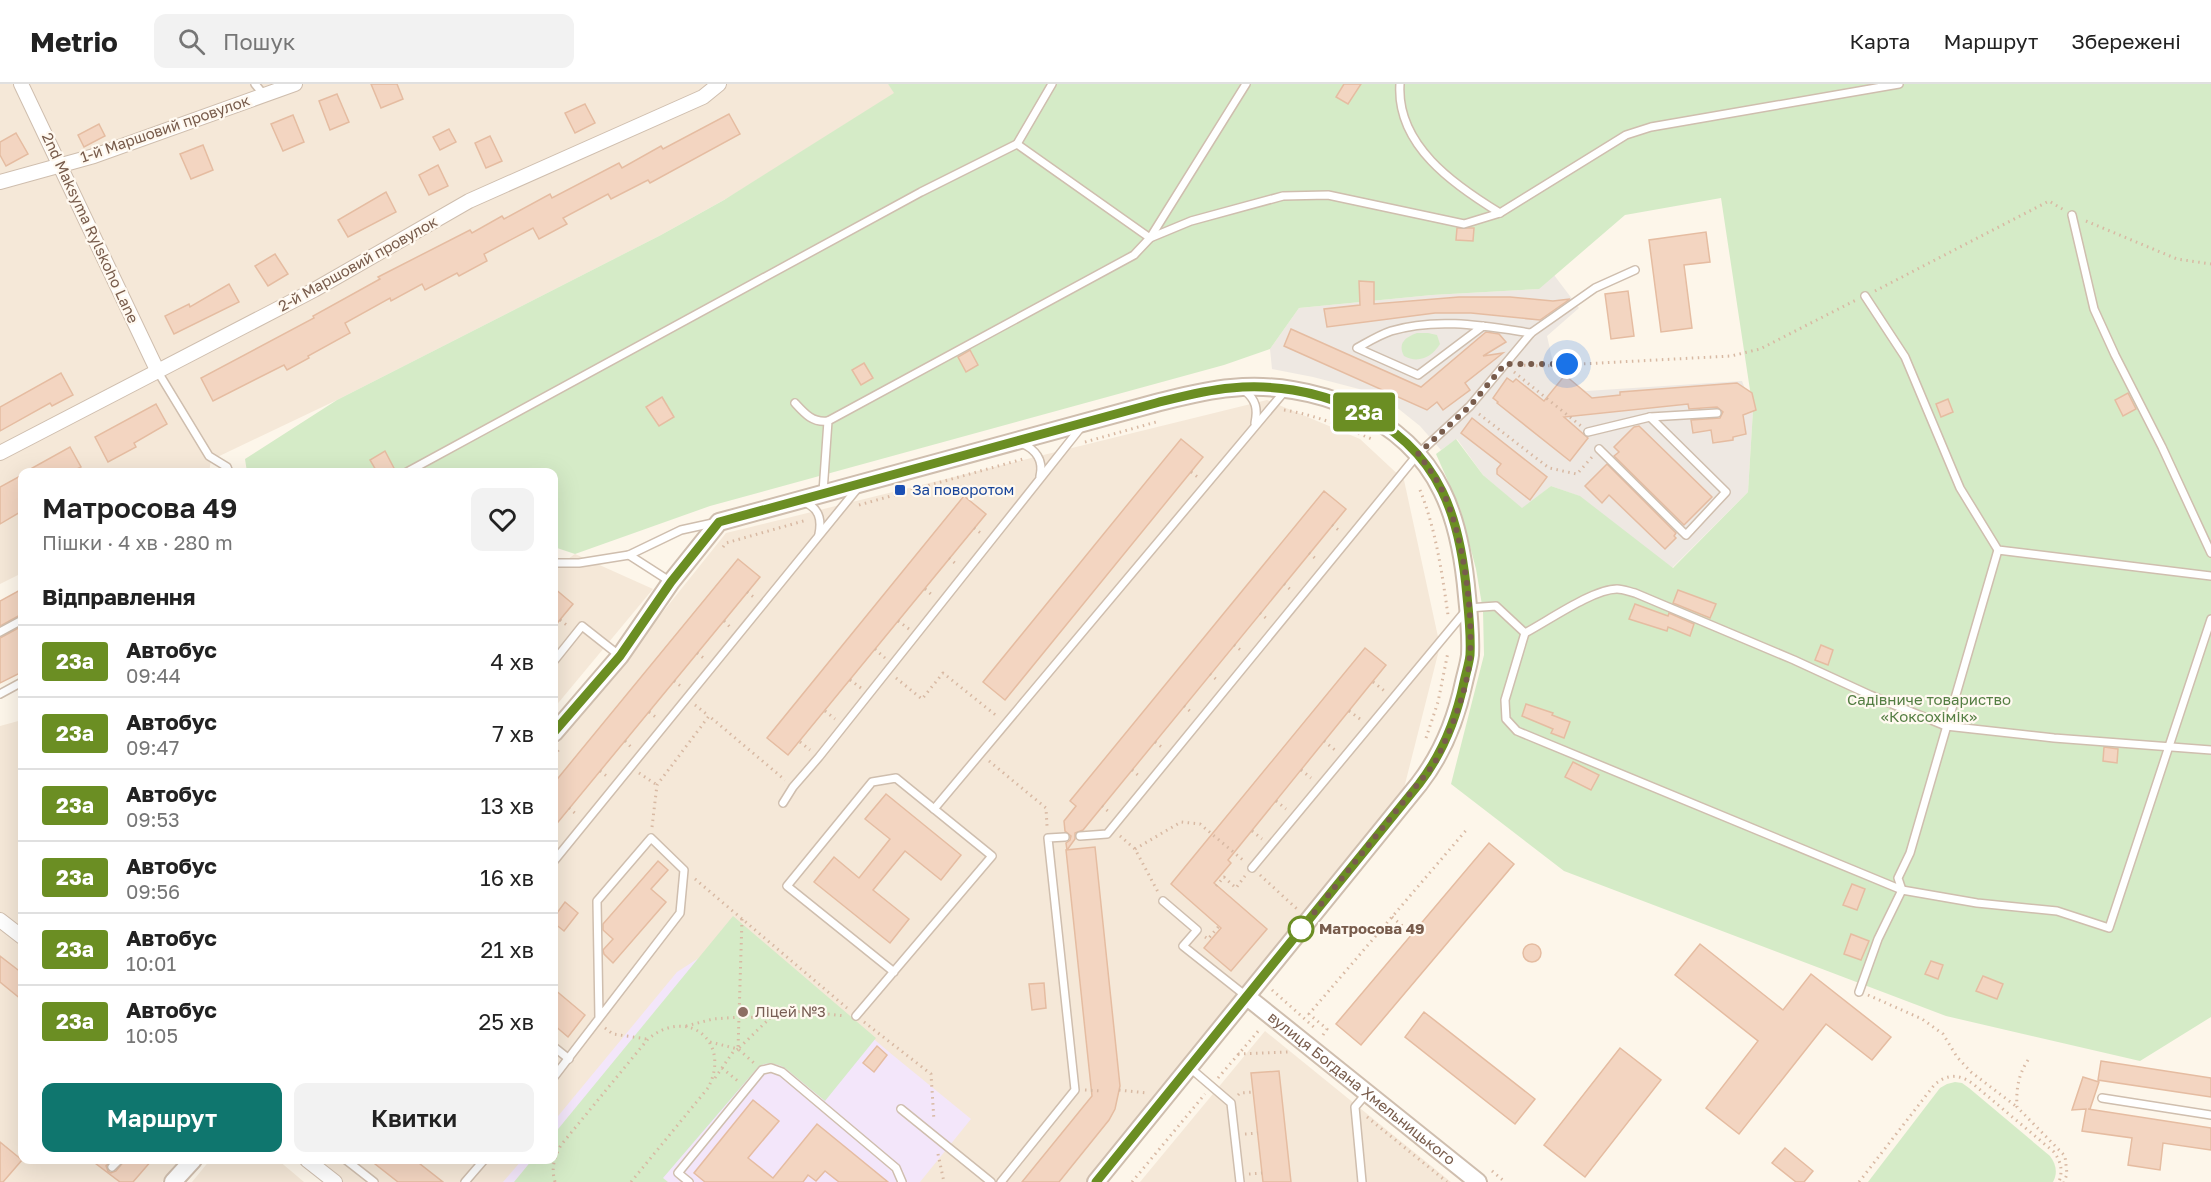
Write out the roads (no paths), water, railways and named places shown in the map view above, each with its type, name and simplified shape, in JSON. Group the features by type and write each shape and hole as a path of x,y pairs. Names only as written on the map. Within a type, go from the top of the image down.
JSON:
{"street":[{"name":"2nd Maksyma Rylskoho Lane","path":"21,84 158,372"},
{"name":"1-й Маршовий провулок","path":"0,182 94,156 295,84"},
{"name":"2-й Маршовий провулок","path":"0,453 314,290 469,201 702,97 719,84"},
{"path":"558,739 620,656 671,582 719,522 860,485 1012,441 1193,394 1237,387 1285,390 1329,400 1363,411 1403,438 1432,472 1452,513 1464,569 1470,656 1459,708 1446,740 1434,764 1419,784 1096,1182"},
{"path":"0,920 18,934"},
{"name":"вулиця Богдана Хмельницького","path":"1246,996 1478,1182"},
{"path":"173,1182 189,1164"},
{"path":"312,1164 335,1182"}],"lane":[{"path":"255,84 264,96"},
{"path":"414,468 921,192 1017,144 1052,84"},
{"path":"795,403 811,419 820,422 828,421 1134,255 1150,238 1246,84"},
{"path":"1400,84 1399,96 1407,124 1425,155 1468,193 1500,213"},
{"path":"1150,238 1191,221 1283,196 1328,195 1464,224 1500,213 1626,135 1899,84"},
{"path":"1017,144 1150,238"},
{"path":"2072,215 2094,309 2211,553"},
{"path":"1080,836 1107,834 1418,454 1470,406 1531,333 1596,288 1635,270"},
{"path":"1859,992 1878,939 1902,890 1898,878 1910,853 1998,550 1960,488 1905,357 1865,296"},
{"path":"1483,326 1418,375 1357,348 1389,332 1429,323 1483,326 1531,333"},
{"path":"158,372 209,456 227,468"},
{"path":"1237,387 1253,398 1258,413 1254,427"},
{"path":"934,809 1285,390"},
{"path":"1588,432 1650,417 1717,413"},
{"path":"1599,449 1686,535 1726,492 1650,417"},
{"path":"823,495 828,421"},
{"path":"783,803 793,787 1085,422"},
{"path":"1012,441 1023,443 1037,455 1042,469 1039,480"},
{"path":"558,856 860,485"},
{"path":"799,501 807,502 815,508 821,525 819,535"},
{"path":"558,564 629,555 681,530 719,522"},
{"path":"1998,550 2211,576"},
{"path":"629,555 671,582"},
{"path":"2211,619 2170,748 2109,928 2057,910 1977,903 1902,890 1517,732 1506,719 1505,700 1525,633 1587,599 1604,591 1619,588 1946,726 2054,738 2170,748 2211,750"},
{"path":"1252,868 1468,608 1496,606 1525,633"},
{"path":"0,632 18,622"},
{"path":"558,656 582,626 620,656"},
{"path":"0,694 18,684"},
{"path":"859,1018 894,972 992,856 896,778 872,782 787,886 894,972"},
{"path":"1001,1182 1075,1090 1048,838 1065,837"},
{"path":"558,1072 680,913 684,870 651,838 597,901 599,1018"},
{"path":"1163,901 1197,930 1183,946 1246,996"},
{"path":"558,1050 569,1059"},
{"path":"1189,1067 1232,1103 1240,1182"},
{"path":"689,1182 678,1173 762,1070 771,1068 782,1072 896,1168 902,1182"},
{"path":"1362,1182 1355,1107 1366,1094"},
{"path":"2102,1098 2211,1115"},
{"path":"900,1109 991,1182"},
{"path":"351,1164 374,1182"},
{"path":"465,1182 481,1164"}],"place":[{"name":"За поворотом","path":"900,490"},
{"name":"Матросова 49","path":"1301,929"},
{"name":"Ліцей №3","path":"743,1012"}],"park label":[{"name":"Садівниче товариство «Коксохімік»","path":"1929,708"}]}
